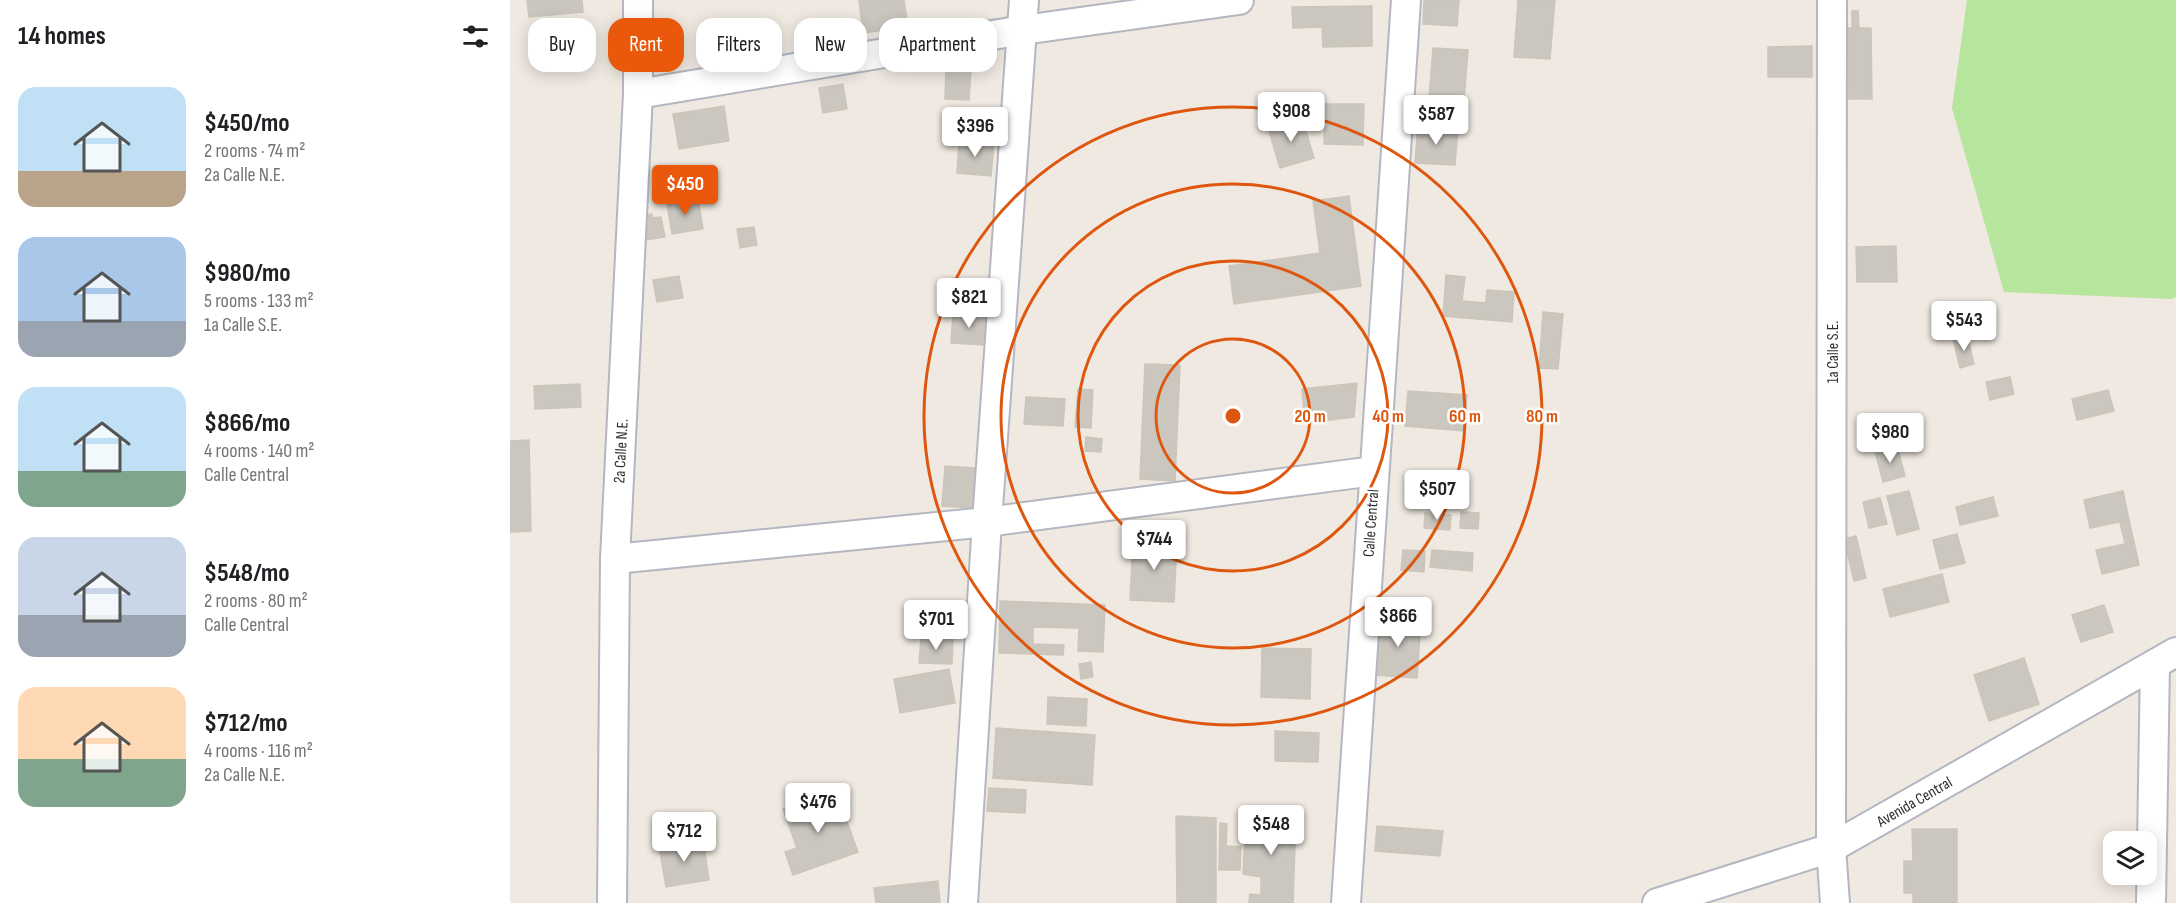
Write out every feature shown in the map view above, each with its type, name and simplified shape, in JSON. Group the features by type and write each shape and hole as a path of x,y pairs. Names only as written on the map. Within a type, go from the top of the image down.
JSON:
{"street":[{"name":"2a Calle N.E.","path":"612,903 615,559 638,94 638,0"},
{"path":"963,903 1024,0"},
{"path":"638,94 1023,30 1239,0"},
{"name":"Calle Central","path":"1346,903 1406,0"},
{"name":"1a Calle S.E.","path":"1832,0 1831,848 1835,903"},
{"path":"615,559 987,522 1374,471"},
{"path":"2151,903 2166,658"},
{"name":"Avenida Central","path":"1657,903 1831,848 2166,658"}],"green space":[{"path":"1967,0 2176,0 2176,297 2171,299 2004,292 1952,108"}],"building":[{"path":"527,0 582,0 583,12 529,17"},
{"path":"859,0 904,0 907,18 879,18 879,31 867,32 867,18 861,18"},
{"path":"1424,0 1459,0 1457,26 1423,24"},
{"path":"1518,0 1555,0 1550,59 1514,57"},
{"path":"1372,6 1372,46 1323,47 1322,27 1293,28 1292,7"},
{"path":"1852,11 1858,11 1859,28 1871,28 1872,99 1849,99 1848,28 1852,28"},
{"path":"1812,46 1812,77 1768,77 1768,47"},
{"path":"1433,48 1468,50 1463,114 1428,111"},
{"path":"946,72 971,72 969,100 945,99"},
{"path":"843,84 847,109 823,113 819,88"},
{"path":"1325,104 1364,104 1363,145 1324,144"},
{"path":"724,106 729,141 679,149 673,114"},
{"path":"1302,118 1314,158 1280,168 1268,128"},
{"path":"1418,127 1458,129 1455,165 1415,163"},
{"path":"959,140 994,143 991,176 957,173"},
{"path":"1349,196 1361,286 1234,304 1229,266 1320,253 1313,201"},
{"path":"698,199 703,229 672,234 667,204"},
{"path":"652,214 652,218 661,217 665,237 640,241 636,216"},
{"path":"754,227 757,245 740,248 737,229"},
{"path":"1896,246 1897,282 1857,282 1856,247"},
{"path":"1446,275 1465,277 1462,301 1486,303 1487,290 1514,292 1512,322 1443,316"},
{"path":"679,276 683,298 657,302 653,280"},
{"path":"953,312 987,315 985,345 951,343"},
{"path":"1543,312 1563,314 1558,369 1539,368"},
{"path":"1967,335 1974,364 1960,368 1953,339"},
{"path":"1145,364 1180,365 1175,481 1140,479"},
{"path":"2010,377 2014,394 1990,400 1986,382"},
{"path":"1357,383 1354,417 1305,423 1302,389"},
{"path":"580,384 581,407 535,409 534,386"},
{"path":"1078,389 1093,390 1091,428 1075,427"},
{"path":"2108,390 2114,411 2077,420 2072,399"},
{"path":"1408,391 1467,395 1464,431 1405,426"},
{"path":"1026,397 1065,399 1063,426 1024,424"},
{"path":"1086,437 1102,439 1101,452 1085,451"},
{"path":"529,440 531,531 510,532 510,441"},
{"path":"1897,446 1905,476 1883,482 1875,451"},
{"path":"945,466 975,468 972,508 942,506"},
{"path":"1909,491 1919,529 1897,535 1887,496"},
{"path":"2123,491 2129,520 2090,528 2084,500"},
{"path":"1993,497 1998,516 1960,525 1956,507"},
{"path":"1880,498 1887,524 1869,528 1863,502"},
{"path":"1461,512 1479,513 1478,529 1460,528"},
{"path":"1425,513 1451,515 1450,530 1424,528"},
{"path":"2129,520 2134,542 2125,543 2120,522"},
{"path":"1957,534 1965,563 1940,569 1933,540"},
{"path":"1856,536 1866,578 1854,581 1844,539"},
{"path":"1133,540 1177,542 1174,602 1130,600"},
{"path":"2134,542 2139,565 2102,574 2096,550"},
{"path":"1403,550 1425,551 1424,572 1401,570"},
{"path":"1432,550 1473,553 1472,571 1430,567"},
{"path":"1942,574 1949,602 1890,617 1883,589"},
{"path":"1000,601 1105,605 1103,652 1078,651 1079,628 1033,627 1033,644 1064,645 1063,655 999,653"},
{"path":"2104,605 2113,632 2081,642 2072,615"},
{"path":"1380,617 1421,621 1417,678 1375,675"},
{"path":"921,638 953,640 952,664 919,663"},
{"path":"1262,648 1311,649 1310,699 1261,697"},
{"path":"2024,658 2039,704 1989,721 1974,675"},
{"path":"1091,662 1093,677 1081,679 1079,664"},
{"path":"949,669 955,703 900,713 894,679"},
{"path":"1048,697 1087,699 1086,726 1047,724"},
{"path":"996,728 1095,735 1092,785 993,778"},
{"path":"1275,731 1319,733 1318,762 1275,761"},
{"path":"989,788 1026,790 1025,813 987,811"},
{"path":"829,792 835,808 841,805 858,852 793,875 785,852 797,848 783,809"},
{"path":"1246,814 1296,814 1293,903 1249,903 1250,894 1261,895 1261,877 1243,874"},
{"path":"1176,816 1216,818 1216,903 1177,903"},
{"path":"1220,823 1227,824 1226,846 1241,847 1240,870 1219,870"},
{"path":"1377,826 1443,831 1440,856 1375,851"},
{"path":"1912,829 1957,829 1957,903 1913,903 1913,893 1904,893 1904,861 1913,861"},
{"path":"703,839 709,880 666,887 659,846"},
{"path":"938,881 940,903 876,903 874,888"}]}
